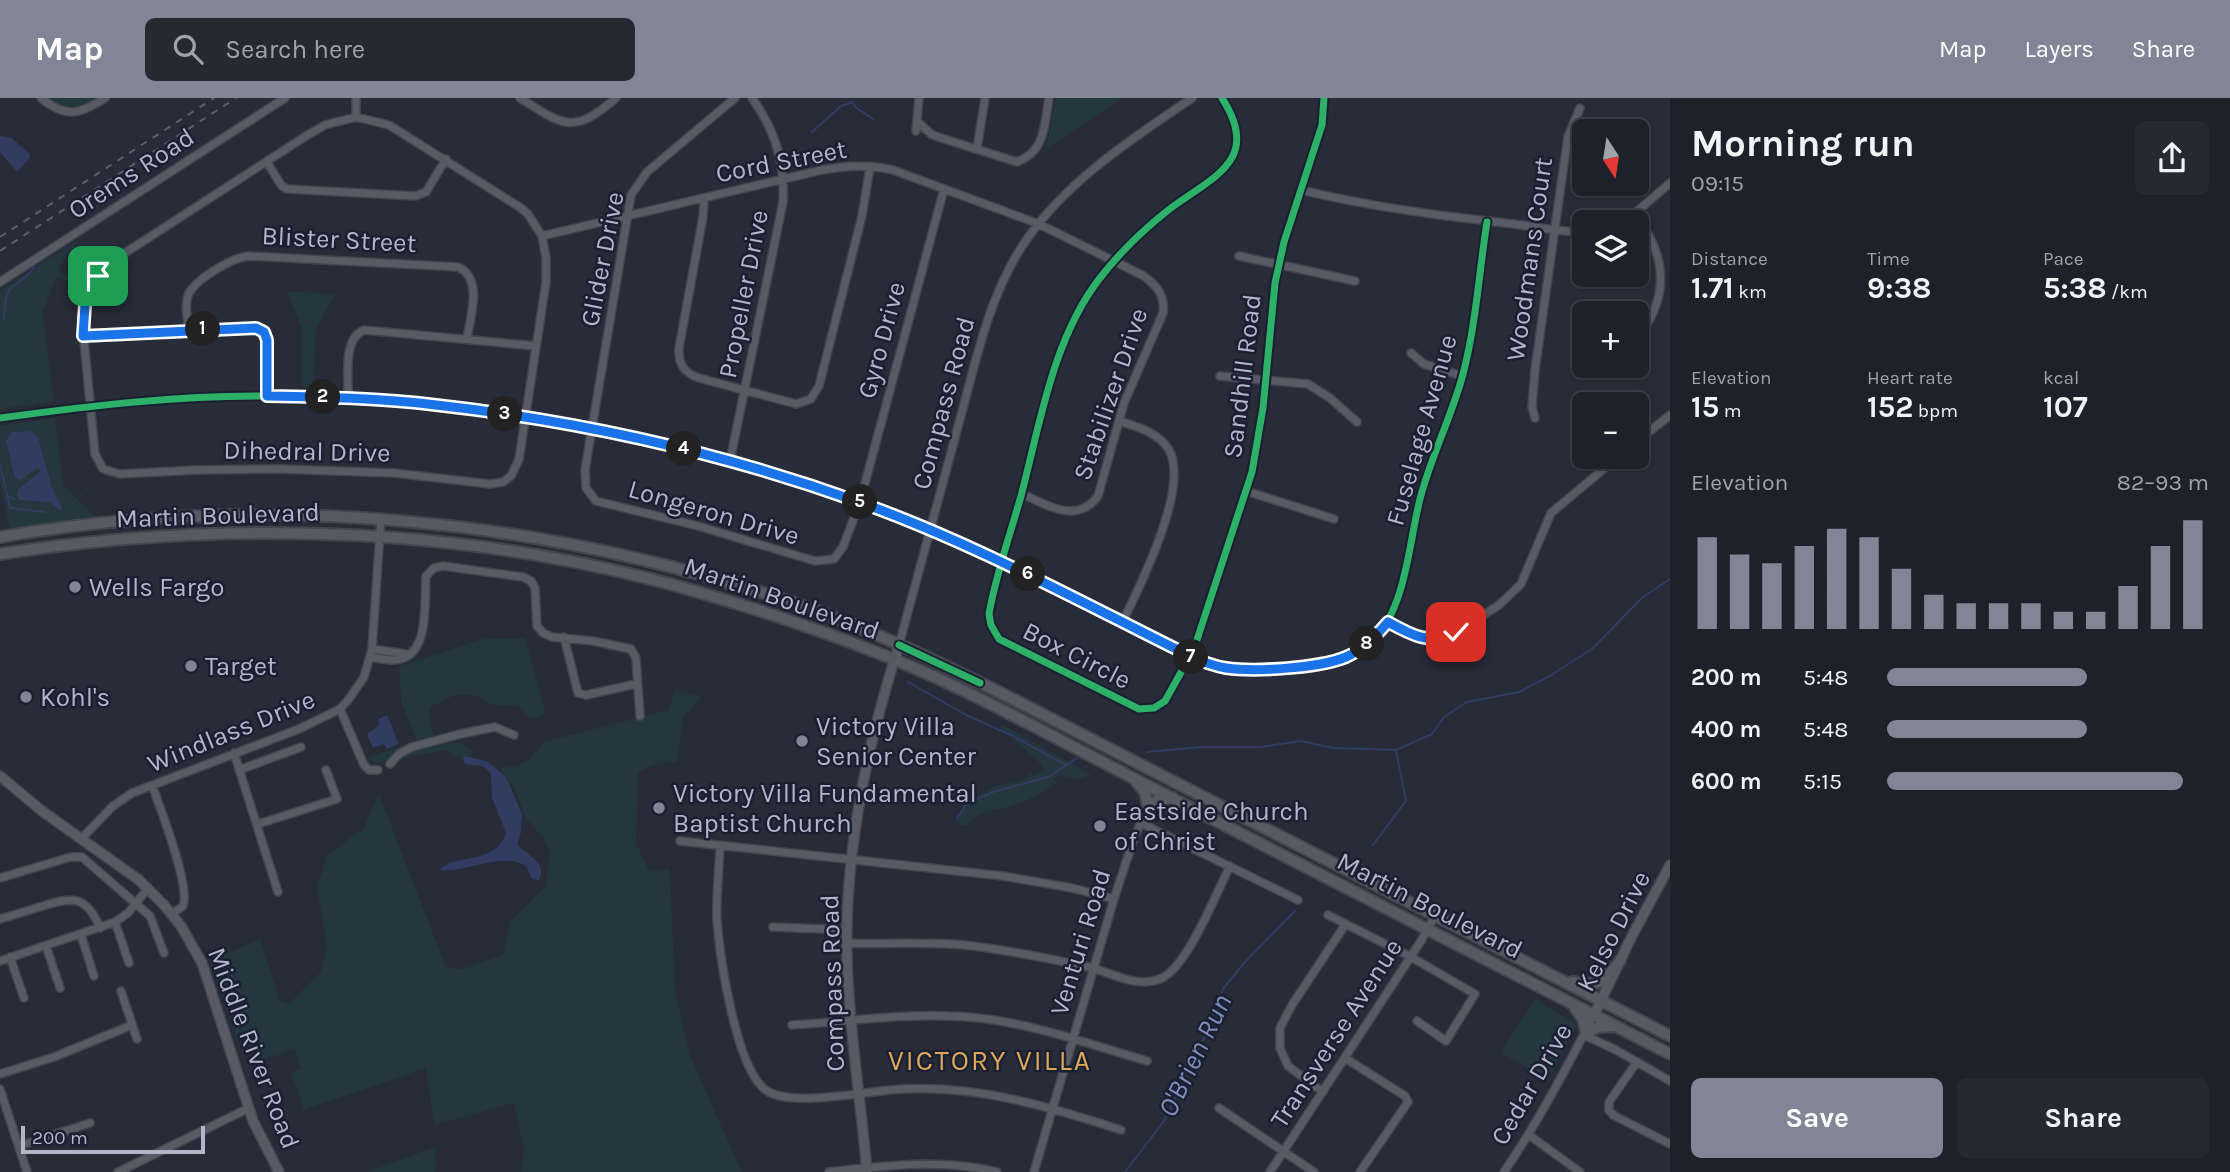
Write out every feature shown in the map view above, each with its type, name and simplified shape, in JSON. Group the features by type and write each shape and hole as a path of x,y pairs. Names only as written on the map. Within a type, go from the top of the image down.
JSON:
{"main road":[{"name":"Martin Boulevard","path":"0,537 78,526 212,516 381,518 449,525 573,544 664,565 801,605 899,645 1010,698 1670,1036"},
{"name":"Martin Boulevard","path":"0,554 172,535 271,533 379,537 531,554 672,585 828,634 958,689 1670,1054"},
{"path":"1135,778 1145,792 1148,807 1158,800 1173,798"},
{"path":"1560,979 1597,984 1606,979 1620,961"},
{"path":"1569,1003 1581,1015 1585,1033 1599,1027 1614,1026"}],"street":[{"path":"41,98 59,111 73,113 89,109 105,98"},
{"name":"Orems Road","path":"0,282 285,98"},
{"path":"356,98 356,117"},
{"path":"520,98 550,117 573,123 595,116 617,98"},
{"name":"Glider Drive","path":"593,428 631,195 641,179 735,98"},
{"name":"Propeller Drive","path":"730,461 783,202 782,164 774,136 752,98"},
{"path":"916,131 919,98"},
{"path":"977,149 985,98"},
{"path":"917,121 931,134 1017,162 1035,152 1040,144 1049,98"},
{"name":"Compass Road","path":"867,1171 851,1022 847,943 852,859 858,814 871,749 894,661 988,317 1013,261 1056,203 1089,172 1192,98"},
{"name":"Box Circle","path":"1190,656 1171,693 1162,704 1149,709 1139,709 996,636 989,614 1062,350 1084,302 1114,261 1140,233 1227,166 1235,150 1237,134 1233,115 1222,98"},
{"name":"Sandhill Road","path":"1190,656 1204,623 1246,491 1260,431 1279,264 1322,125 1324,98"},
{"name":"Woodmans Court","path":"1535,418 1532,389 1568,137 1580,108"},
{"path":"90,406 82,319 89,292 98,276 111,262 325,125 356,117 389,125 515,203 528,214 542,236 547,270 525,417"},
{"path":"267,162 287,189 419,196 426,192 446,159"},
{"path":"704,198 679,359 691,375 796,404 811,399 818,391 862,216 870,167"},
{"name":"Cord Street","path":"542,236 834,168 870,167 893,170 1039,224 1154,284 1159,289 1164,304"},
{"path":"1639,210 1670,183"},
{"name":"Gyro Drive","path":"860,502 944,189"},
{"path":"1301,190 1359,204 1572,232"},
{"name":"Fuselage Avenue","path":"0,418 90,406 202,397 267,396 348,398 437,405 593,428 730,461 860,502 1003,561 1122,623 1215,666 1236,669 1327,663 1366,646 1388,622 1398,596 1421,496 1462,376 1487,222"},
{"path":"1649,236 1659,251 1664,284 1657,309 1649,321"},
{"name":"Blister Street","path":"188,330 187,298 193,286 232,260 248,256 458,267 469,274 474,286 467,339"},
{"path":"1239,256 1355,281"},
{"name":"Stabilizer Drive","path":"1021,493 1064,512 1078,511 1089,506 1101,489 1119,421 1136,372 1162,317 1164,304"},
{"path":"83,336 251,327 261,330 267,340 267,396"},
{"path":"348,398 351,344 354,335 360,331 536,346"},
{"path":"1411,353 1424,364 1462,376"},
{"path":"1220,376 1297,382 1314,387 1357,422"},
{"name":"Dihedral Drive","path":"90,406 97,460 108,472 120,474 281,469 394,473 496,483 508,480 516,469 525,417"},
{"path":"1649,433 1668,419"},
{"path":"1119,421 1144,429 1160,439 1173,459 1176,479 1152,557 1122,623"},
{"name":"Longeron Drive","path":"593,428 585,476 586,488 596,501 698,526 807,560 828,561 837,556 860,502"},
{"path":"1388,622 1419,638 1443,638 1499,605 1521,584 1551,513 1604,469"},
{"path":"1246,491 1334,519"},
{"name":"Windlass Drive","path":"81,839 113,806 152,785 299,729 340,709 364,677 371,653 381,518"},
{"path":"371,653 407,654 414,651 421,640 426,573 438,566 527,579 535,588 540,630 552,637 631,649 635,658 640,716"},
{"path":"564,637 578,693 586,695 636,684"},
{"path":"340,709 364,765 369,770 378,770"},
{"path":"390,764 399,754 412,747 460,734 495,727 514,735"},
{"path":"239,770 301,747"},
{"path":"234,753 278,892"},
{"path":"258,824 337,799 326,770"},
{"name":"Middle River Road","path":"0,776 28,800 148,888 172,914 202,963 249,1108 279,1172"},
{"path":"152,785 186,892 183,906 172,914"},
{"name":"Venturi Road","path":"1034,1172 1114,899 1148,807"},
{"path":"1141,823 1298,900"},
{"path":"680,841 1033,880 1114,899"},
{"path":"720,847 717,919 723,969 730,1005 751,1070 766,1090 785,1098 799,1100 905,1089 956,1091 1053,1108 1121,1130"},
{"path":"0,878 80,856 94,865 152,919 164,953"},
{"name":"Kelso Drive","path":"1594,1015 1670,865"},
{"path":"847,943 962,945 1003,950 1094,968 1143,982 1156,981 1172,972 1193,940 1230,866"},
{"path":"0,961 115,922 124,917 148,888"},
{"path":"0,919 59,901 74,900 92,911 100,928"},
{"path":"1328,915 1475,994 1446,1041 1417,1021"},
{"name":"Transverse Avenue","path":"1270,1172 1435,916"},
{"path":"115,922 129,963"},
{"path":"1323,1092 1293,1071 1284,1061 1280,1048 1280,1028 1292,1005 1345,925"},
{"path":"774,927 847,930"},
{"path":"81,935 94,976"},
{"path":"46,946 60,988"},
{"path":"10,957 24,998"},
{"path":"121,990 137,1039"},
{"name":"Cedar Drive","path":"1504,1172 1529,1135 1594,1015"},
{"path":"792,1025 911,1016 948,1016 985,1020 1073,1039 1146,1061"},
{"path":"0,1074 54,1057 132,1024"},
{"path":"1585,1033 1670,1081"},
{"path":"1345,1058 1405,1096 1408,1102 1360,1172"},
{"path":"1637,1062 1609,1102 1609,1110 1613,1115 1670,1144"},
{"path":"0,1089 27,1172"},
{"path":"118,1172 249,1108"},
{"path":"1219,1108 1314,1172"},
{"path":"19,1146 90,1123"},
{"path":"1529,1135 1580,1172"},
{"path":"829,1172 934,1164 997,1172"}],"shaded area":[{"path":"47,98 102,98 88,105 67,107"},
{"path":"1056,98 1122,98 1046,149"},
{"path":"79,239 58,270 86,284 84,288 56,277 43,313 54,401 0,409 0,291"},
{"path":"287,291 335,294 316,329 313,388 302,387 302,328"},
{"path":"55,418 63,485 76,498 100,474 78,499 96,518 10,530 0,481 0,426"},
{"path":"525,638 546,714 531,719 517,705 493,705 478,696 455,695 430,707 431,723 438,739 467,746 474,752 470,757 453,756 445,750 378,763 369,760 369,757 417,741 401,702 399,666 483,639"},
{"path":"674,690 702,697 683,717 677,762 656,764 638,773 636,843 649,870 670,869 675,990 690,1056 742,1172 521,1172 524,1150 514,1103 434,1125 426,1068 304,1110 291,1073 301,1068 295,1049 258,1062 247,1042 237,1038 210,961 260,939 280,1001 289,1004 321,972 327,946 317,886 328,854 363,829 379,794 446,967 463,969 503,955 510,921 546,886 550,853 543,837 526,818 515,789 500,768 526,762 543,742 669,710"},
{"path":"1003,725 1092,775 1072,779 1059,775 1054,779 1056,783 1038,795 982,814 967,826 960,825 955,821 963,808 962,800 971,800 995,786 1026,779 1031,771 1032,776 1045,770 1002,730"},
{"path":"1535,999 1577,1024 1548,1081 1501,1052"},
{"path":"435,1147 434,1172 367,1172"}],"water":[{"path":"0,136 11,138 30,154 29,159 17,172 0,152"},
{"path":"31,431 38,437 52,488 62,508 60,511 49,502 20,500 17,495 18,490 41,471 37,468 20,480 15,478 6,440 12,432"},
{"path":"387,715 399,744 387,749 384,744 373,748 367,734 379,725 378,719"},
{"path":"463,757 488,762 506,777 522,814 517,844 538,863 541,868 539,880 532,879 526,866 516,862 495,861 462,869 440,870 446,865 493,850 501,843 506,833 492,798 491,773 483,766 465,764"}],"waterway":[{"path":"812,132 841,106 853,102 855,107 873,119"},
{"path":"4,318 9,290 34,267"},
{"path":"0,464 10,508 44,512"},
{"path":"8,496 14,499"},
{"name":"O'Brien Run","path":"1373,845 1406,801 1396,750 1432,734 1444,717 1467,702 1519,692 1548,677 1592,649 1643,597 1670,579"},
{"path":"908,682 966,715 1013,736 1066,765"},
{"path":"1147,752 1202,747 1260,747 1301,741 1334,748 1396,750"},
{"path":"957,818 967,804 993,792 1048,777 1077,758"},
{"name":"O'Brien Run","path":"1125,1172 1164,1121 1208,1030 1223,989 1244,963 1295,911"}],"railway":[{"path":"0,237 214,98"},
{"path":"0,251 236,98"}],"cycle path":[{"path":"1222,98 1233,120 1237,138 1234,153 1226,166 1167,211 1123,251 1100,278 1070,327 1050,382 989,614 991,625 999,639 1139,709 1154,708 1165,701 1194,649 1252,472 1263,408 1275,283 1284,242 1322,125 1324,98"},
{"path":"0,418 168,399 269,396 438,406 523,416 606,431 689,450 852,499 966,545 1202,662 1243,669 1292,668 1340,658 1359,649 1375,638 1394,609 1425,483 1463,374 1474,318 1487,222"},
{"path":"899,645 980,683"}],"place":[{"name":"Wells Fargo","path":"75,587"},
{"name":"Target","path":"191,666"},
{"name":"Kohl's","path":"26,697"},
{"name":"Victory Villa Senior Center","path":"802,741"},
{"name":"Victory Villa Fundamental Baptist Church","path":"659,808"},
{"name":"Eastside Church of Christ","path":"1100,826"}],"district":[{"name":"VICTORY VILLA","path":"990,1060"}],"route":[{"path":"98,276 85,305 83,336 251,327 266,335 267,396 394,401 492,411 593,428 773,473 860,502 1003,561 1202,662 1215,666 1236,669 1304,666 1335,661 1366,646 1388,622 1419,638 1443,638 1456,632"}]}
